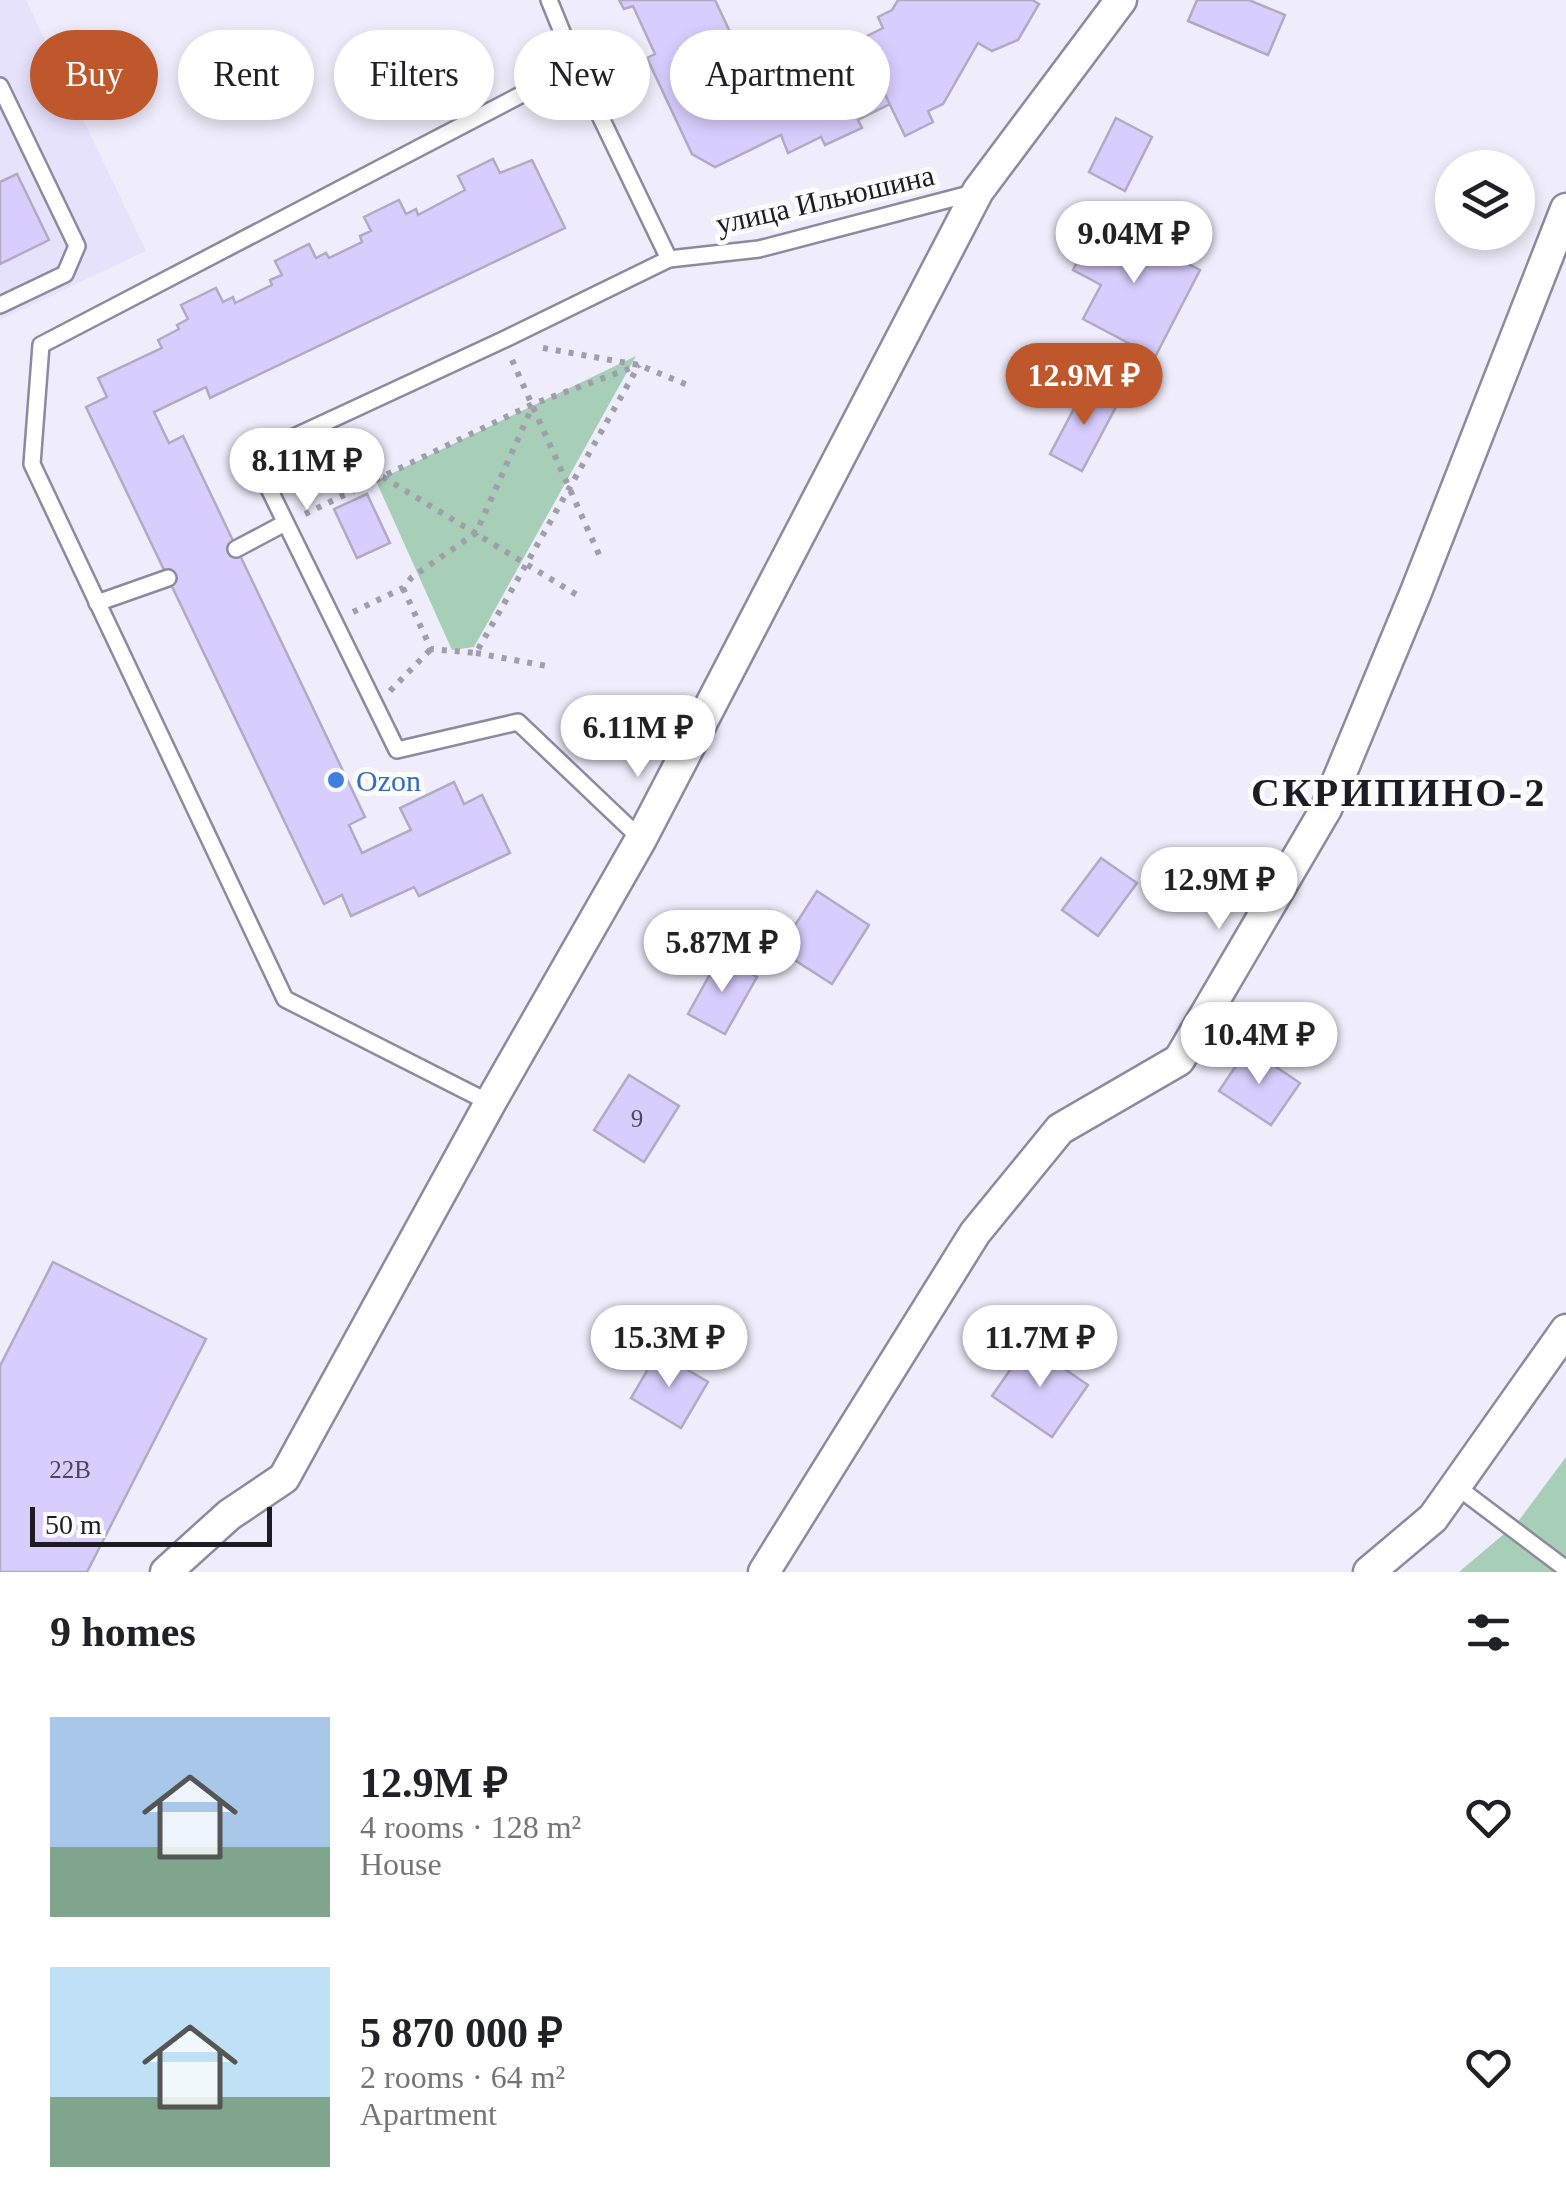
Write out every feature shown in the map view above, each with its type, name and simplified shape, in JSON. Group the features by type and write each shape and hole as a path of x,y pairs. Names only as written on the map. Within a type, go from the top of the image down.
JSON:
{"street":[{"path":"166,1572 230,1515 284,1478 490,1102 641,839 978,192 1120,0"},
{"path":"764,1572 975,1233 1060,1129 1179,1060 1326,809 1566,209"},
{"path":"1369,1572 1433,1518 1566,1330"}],"lane":[{"path":"548,0 561,30"},
{"path":"0,86 77,246 64,274 0,305"},
{"path":"490,1102 285,1000 32,464 41,345 514,98"},
{"path":"602,120 669,258"},
{"name":"улица Ильюшина","path":"253,456 669,258 759,248 978,192"},
{"path":"253,456 397,750 518,722 641,839"},
{"path":"236,548 285,522"},
{"path":"98,603 168,578"},
{"path":"1456,1486 1566,1569"}],"path":[{"path":"502,340 639,365 690,386"},
{"path":"502,340 601,559"},
{"path":"285,522 533,404 639,365"},
{"path":"476,654 639,365"},
{"path":"334,621 403,588 412,577 476,533 533,404"},
{"path":"253,456 383,476 582,598"},
{"path":"403,588 431,648"},
{"path":"431,648 547,666"},
{"path":"376,706 431,648"}],"shaded area":[{"path":"0,0 26,0 40,30 30,30 30,120 83,120 146,251 0,320"}],"green space":[{"path":"636,356 474,647 452,650 376,481"},
{"path":"1566,1457 1566,1572 1459,1572 1517,1523"}],"building":[{"path":"619,0 715,0 729,30 670,30 670,107 650,64 650,56 655,54 650,30 644,30 633,6 624,9"},
{"path":"898,0 1032,0 1039,4 1018,40 992,51 978,43 943,104 928,111 933,122 905,136 890,105 890,30 879,30 883,28 878,17 892,10"},
{"path":"1197,0 1249,0 1285,15 1268,55 1188,21"},
{"path":"1116,118 1152,137 1125,191 1089,172"},
{"path":"676,120 858,120 862,128 825,145 821,137 788,153 781,135 715,167 692,154"},
{"path":"493,159 500,173 532,160 565,228 210,398 206,387 154,412 169,443 183,436 365,817 349,825 362,853 411,830 400,808 454,782 464,804 482,795 510,853 419,896 414,887 351,916 342,895 324,904 86,407 107,397 98,378 162,348 158,340 179,329 177,325 188,319 181,305 216,288 223,302 233,297 235,303 272,285 270,280 282,275 275,261 309,244 316,258 326,253 329,258 362,242 360,236 371,231 364,217 399,200 406,214 416,209 418,215 465,190 458,176"},
{"path":"17,174 49,240 0,264 0,182"},
{"path":"1099,218 1200,270 1155,357 1083,319 1101,285 1073,270"},
{"path":"1086,386 1118,403 1082,471 1050,454"},
{"path":"367,494 390,543 357,558 334,509"},
{"path":"1101,858 1137,883 1098,936 1062,910"},
{"path":"817,891 869,925 832,984 779,950"},
{"path":"720,956 757,977 725,1034 688,1014"},
{"path":"1248,1048 1300,1083 1271,1125 1219,1091"},
{"path":"629,1075 679,1106 644,1162 594,1130"},
{"path":"53,1262 206,1339 87,1572 0,1572 0,1366"},
{"path":"1028,1344 1088,1385 1052,1437 992,1396"},
{"path":"658,1352 708,1382 681,1428 631,1398"}],"place":[{"name":"Ozon","path":"336,780"}],"district":[{"name":"СКРИПИНО-2","path":"1399,792"}]}
